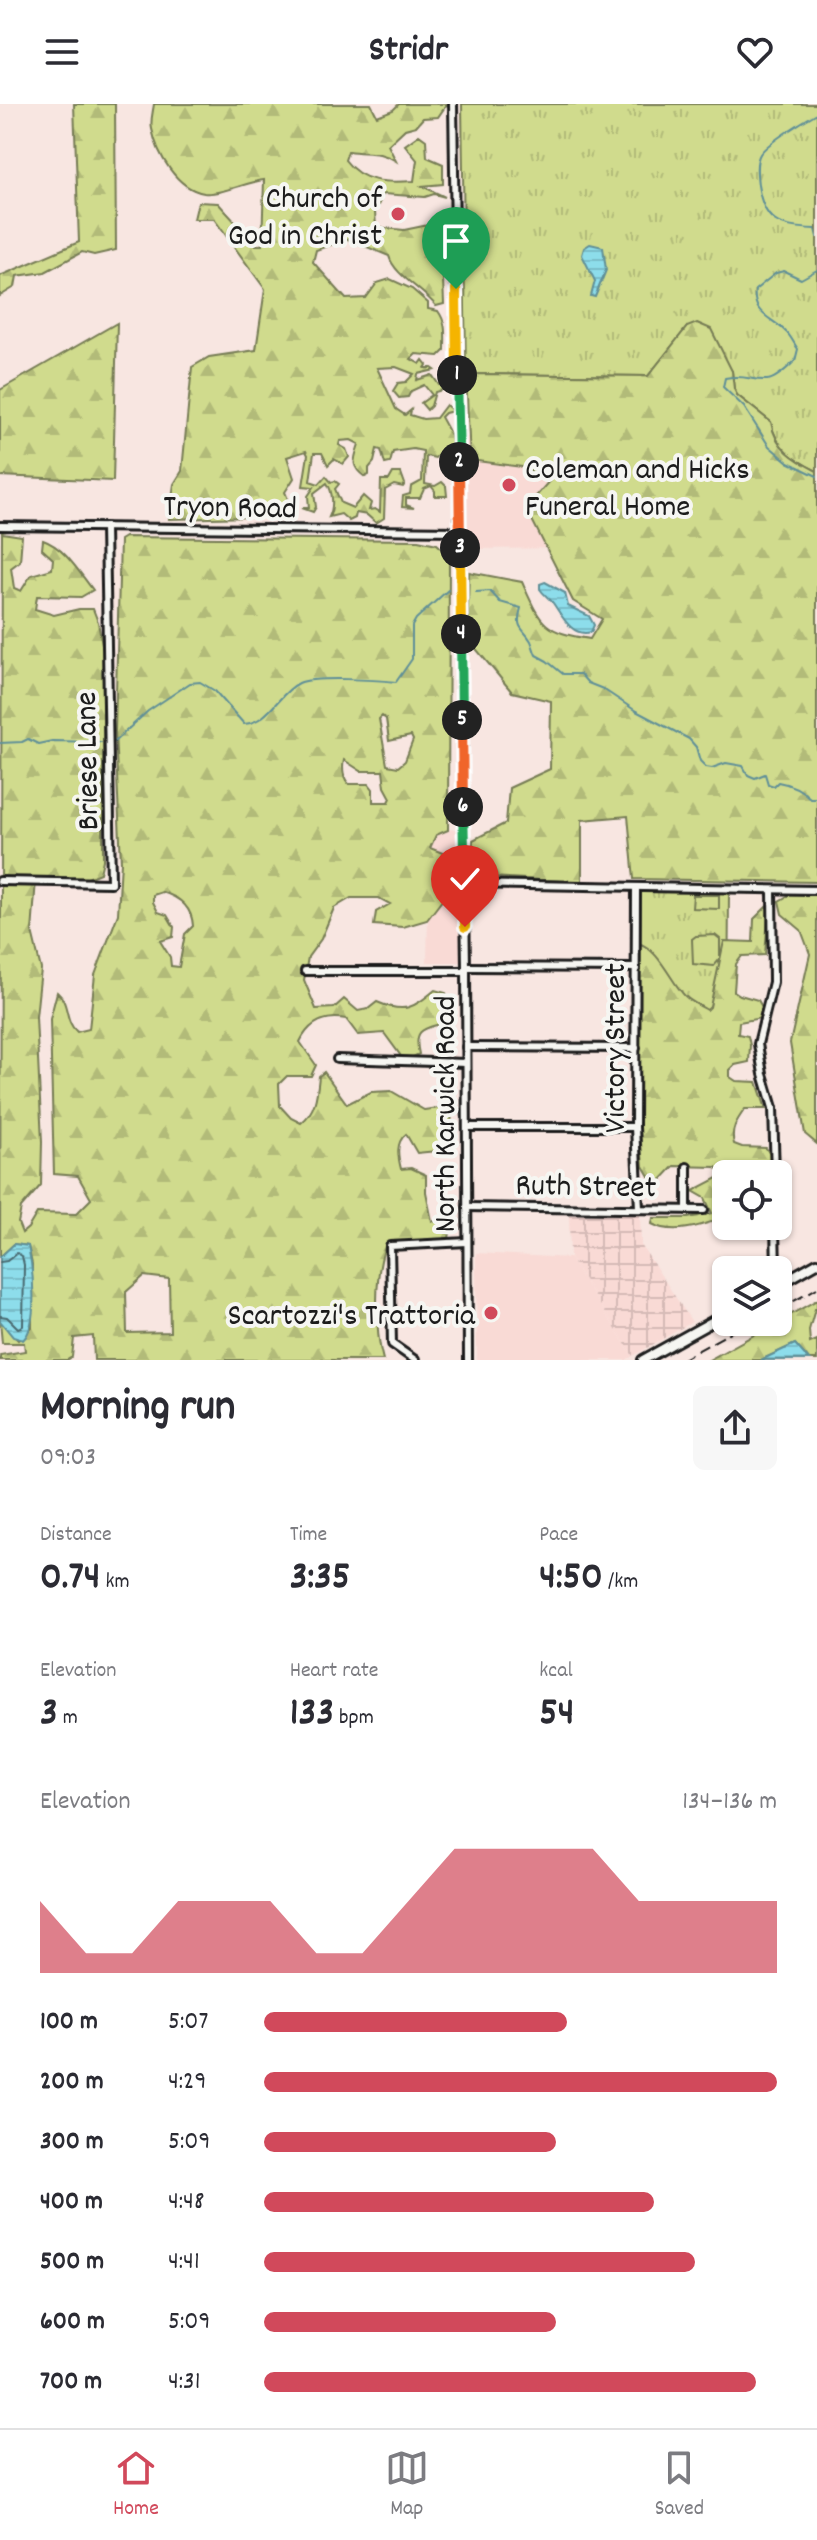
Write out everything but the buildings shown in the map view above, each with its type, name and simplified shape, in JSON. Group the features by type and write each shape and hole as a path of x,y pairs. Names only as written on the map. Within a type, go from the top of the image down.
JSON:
{"main road":[{"path":"792,1277 817,1263"},
{"path":"643,1360 712,1322"}],"street":[{"name":"North Karwick Road","path":"453,104 466,969 468,1360"},
{"name":"Tryon Road","path":"0,526 460,531"},
{"name":"Briese Lane","path":"0,881 111,883 105,527"},
{"path":"464,884 817,890"},
{"name":"Victory Street","path":"636,888 635,1127 639,1208"},
{"path":"772,890 773,982 758,1044 773,1108 775,1160"},
{"path":"305,971 636,968"},
{"path":"466,1047 636,1048"},
{"path":"337,1059 466,1063"},
{"path":"467,1127 635,1127"},
{"path":"687,1167 687,1210"},
{"name":"Ruth Street","path":"467,1207 704,1210"},
{"path":"415,1360 392,1344 390,1246 467,1242"}],"shaded area":[{"path":"584,436 584,548 464,549 463,437"},
{"path":"459,829 460,962 427,962 429,866 426,830"},
{"path":"569,1215 640,1215 641,1245 692,1322 633,1356 570,1258"},
{"path":"476,1253 570,1258 633,1356 626,1360 477,1360"}],"green space":[{"path":"74,104 115,104 116,250 94,255 82,252 45,272 17,276 15,287 0,296 0,276 79,242"},
{"path":"154,104 371,104 377,116 399,104 447,104 438,117 423,118 388,145 396,161 378,154 348,151 345,160 359,173 375,180 414,181 417,160 405,145 419,135 426,140 427,157 443,164 443,184 422,186 445,197 434,194 425,197 383,194 375,212 376,227 404,230 428,225 441,229 444,304 436,306 403,276 389,256 348,239 316,250 313,262 346,299 366,298 377,283 390,279 412,289 428,303 428,309 438,311 441,316 445,329 445,350 439,356 416,354 411,359 420,364 423,360 427,365 425,368 435,370 418,374 417,380 432,375 439,385 452,387 435,392 427,410 421,403 432,395 424,385 411,391 408,397 399,398 393,391 398,383 406,382 414,374 396,367 377,368 396,409 405,415 411,410 410,415 423,419 436,418 446,405 453,411 441,417 451,435 454,460 447,463 439,454 435,458 426,456 425,484 435,486 442,482 446,486 447,496 435,496 431,486 424,489 420,498 406,498 406,505 414,508 402,507 403,496 410,494 411,487 422,481 423,451 393,452 390,463 385,464 381,450 377,449 369,475 365,477 354,462 359,444 351,440 340,441 339,445 346,449 349,457 343,464 334,459 328,465 322,453 314,453 310,481 319,484 326,476 331,482 339,484 335,489 341,503 353,508 363,496 371,503 369,510 380,512 381,480 389,480 393,473 401,473 405,484 385,490 384,518 376,523 367,515 356,513 355,518 349,521 341,514 329,517 332,500 327,483 314,493 316,507 313,512 302,508 309,508 308,496 314,487 303,486 306,451 287,457 294,478 285,492 295,516 169,519 174,484 182,471 192,367 209,357 256,350 265,289 214,219 194,219 198,202 218,203 256,245 262,245 264,180 210,193 185,185 170,169 158,149 151,126"},
{"path":"462,104 817,104 817,471 794,458 782,446 771,422 737,395 732,371 687,327 648,376 466,374"},
{"path":"117,323 113,481 0,476 0,390"},
{"path":"697,323 711,329 732,371 737,395 771,422 777,439 787,452 817,471 817,882 634,879 628,816 582,820 582,882 470,876 473,840 506,823 509,788 550,769 551,701 512,692 467,638 469,572 522,582 539,617 562,633 590,639 602,619 573,601 526,508 550,480 522,467 470,460 466,374 648,376 687,327"},
{"path":"2,533 22,536 20,561 11,568 14,588 21,591 31,575 52,569 53,559 42,549 43,540 58,548 71,561 93,590 81,597 37,596 35,609 54,615 93,609 103,651 103,860 100,873 85,879 36,880 32,932 41,969 36,1017 41,1185 21,1208 18,1223 22,1233 37,1213 76,1214 91,1199 78,1176 54,1174 50,1019 57,992 64,1001 73,1028 77,1032 89,1029 95,975 118,914 121,862 115,731 120,540 125,537 418,540 437,544 449,555 448,830 436,835 430,848 445,854 446,895 427,920 403,927 374,925 376,912 390,904 379,898 351,898 334,908 321,939 308,957 304,980 316,1009 334,1008 344,999 358,1011 368,1009 377,1002 402,1008 414,1005 435,990 446,993 452,1007 449,1021 428,1027 420,1033 417,1045 419,1054 411,1058 401,1056 384,1033 358,1035 346,1019 318,1022 300,1042 316,1065 311,1076 287,1076 279,1084 280,1106 291,1118 301,1123 313,1108 319,1076 324,1072 347,1104 371,1092 391,1091 424,1110 439,1108 443,1094 448,1090 450,1093 453,1146 417,1153 406,1134 399,1146 401,1169 411,1168 426,1175 432,1221 451,1225 449,1239 386,1245 379,1270 377,1302 383,1360 94,1360 93,1336 74,1338 72,1357 67,1360 0,1360 0,1355 25,1351 24,1343 2,1343 0,1321 18,1340 32,1327 32,1264 28,1246 14,1244 0,1257","holes":["382,716 386,719 389,741 411,736 413,740 405,761 398,767 387,765 379,719","344,760 361,771 383,771 385,787 391,798 389,802 373,802 373,789 369,784 349,784 343,770","162,892 174,897 190,913 193,926 185,934 179,967 171,966 170,957 160,941 173,937 174,927 167,915 158,912 153,895","144,1276 169,1279 170,1332 127,1333 126,1292"]},
{"path":"640,891 729,892 728,1015 639,1014"},
{"path":"791,894 817,895 817,1144 805,1134 790,1043 810,954 801,930 782,914 779,901"},
{"path":"693,895 719,895 719,909 692,908"},
{"path":"769,904 765,955 742,956 736,964 734,991 758,1000 762,1007 761,1018 739,1022 738,1034 748,1036 749,1062 735,1065 730,1070 730,1077 736,1081 757,1082 766,1109 745,1109 737,1121 733,1139 734,1144 742,1147 766,1148 770,1160 712,1160 712,1167 674,1166 658,1183 653,1183 643,1166 639,1120 638,943 652,952 685,996 707,1010 724,941 753,942 754,919"},
{"path":"715,935 720,939 720,959 714,966 693,964 692,939"},
{"path":"712,1181 712,1213 705,1198 693,1191"},
{"path":"712,1213 712,1222 689,1228 670,1229 652,1224 653,1218 688,1218"},
{"path":"817,1300 809,1330 810,1343 817,1340 817,1360 809,1360 795,1344 761,1360 709,1360 752,1336 792,1336 792,1314"}],"water":[{"path":"590,244 603,247 606,270 595,297 591,296 595,281 582,255 584,248"},
{"path":"545,582 565,593 568,606 589,616 594,625 591,632 578,632 568,625 540,589 540,584"},
{"path":"14,1244 28,1246 32,1268 33,1309 28,1333 23,1340 13,1337 0,1321 0,1257"},
{"path":"795,1344 809,1360 761,1360"}],"waterway":[{"path":"817,113 764,149 758,157 757,169 761,198 769,215 791,227 815,229 817,237"},
{"path":"817,270 801,279 784,271 776,273 755,290 760,310 788,334 798,349 795,361 771,379 725,378 723,387 744,407 769,446 788,462 817,476"},
{"path":"114,742 148,711 190,683 200,682 215,691 244,724 261,718 299,683 332,679 396,682 412,659 412,626 448,590"},
{"path":"476,592 490,591 500,602 521,608 519,624 536,655 563,674 580,674 588,683 689,739 706,767 726,763 743,766 748,775 755,778 765,774 768,784 787,784 810,798 817,798"},
{"path":"0,743 28,739 38,744 52,741 101,742"}],"railway":[{"path":"792,1302 817,1288"},
{"path":"681,1360 724,1336"}],"place":[{"name":"Church of God in Christ","path":"398,214"},
{"name":"Coleman and Hicks Funeral Home","path":"509,485"},
{"name":"Scartozzi's Trattoria","path":"491,1313"}],"route":[{"path":"456,289 465,927"}]}
